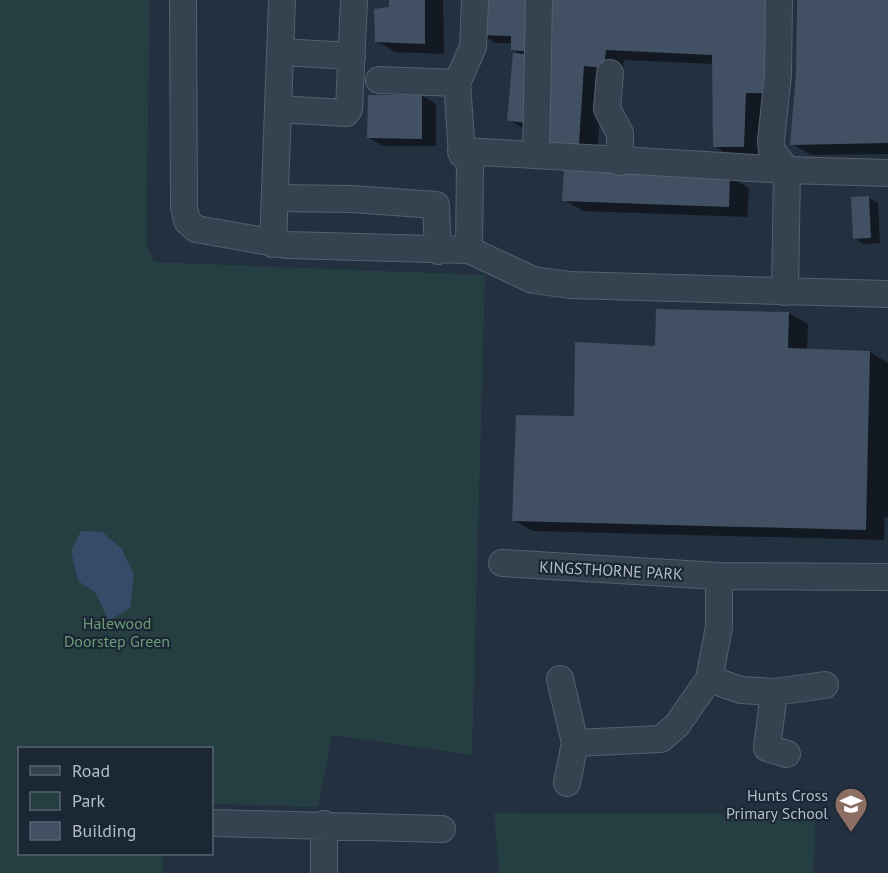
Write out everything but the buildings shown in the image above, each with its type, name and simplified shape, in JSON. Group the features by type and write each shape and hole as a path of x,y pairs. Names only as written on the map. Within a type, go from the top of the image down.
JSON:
{"street":[{"path":"183,0 184,207 188,221 204,231 273,244 438,251 469,250 533,280 570,285 888,294"},
{"path":"273,244 282,0"},
{"path":"278,110 346,113 349,109 354,0"},
{"path":"469,250 470,162 461,153 457,84 472,47 475,0"},
{"path":"536,155 539,0"},
{"path":"779,0 777,74 771,141 772,151 787,171 785,292"},
{"path":"280,52 352,56"},
{"path":"610,73 607,109 620,133 620,162"},
{"path":"379,80 457,84"},
{"path":"461,153 536,155 787,171 888,173"},
{"path":"276,198 352,199 436,205 438,251"},
{"name":"KINGSTHORNE PARK","path":"502,563 719,576 888,577"},
{"path":"575,743 661,738 677,725 709,679 719,627 719,576"},
{"path":"560,679 575,743 567,783"},
{"path":"709,679 741,690 774,692 825,685"},
{"path":"774,692 767,748 787,754"},
{"path":"213,823 324,824 442,829"},
{"path":"324,824 324,873"}],"green space":[{"name":"Halewood Doorstep Green","path":"0,0 150,0 146,242 154,262 485,275 472,755 332,735 318,807 213,804 213,747 18,747 18,855 162,855 163,873 0,873"},
{"path":"494,813 815,814 814,873 499,873"}],"water":[{"path":"81,531 102,532 122,549 134,575 130,608 109,621 95,592 78,581 71,551"}],"place":[{"name":"Hunts Cross Primary School","path":"851,833"}]}
